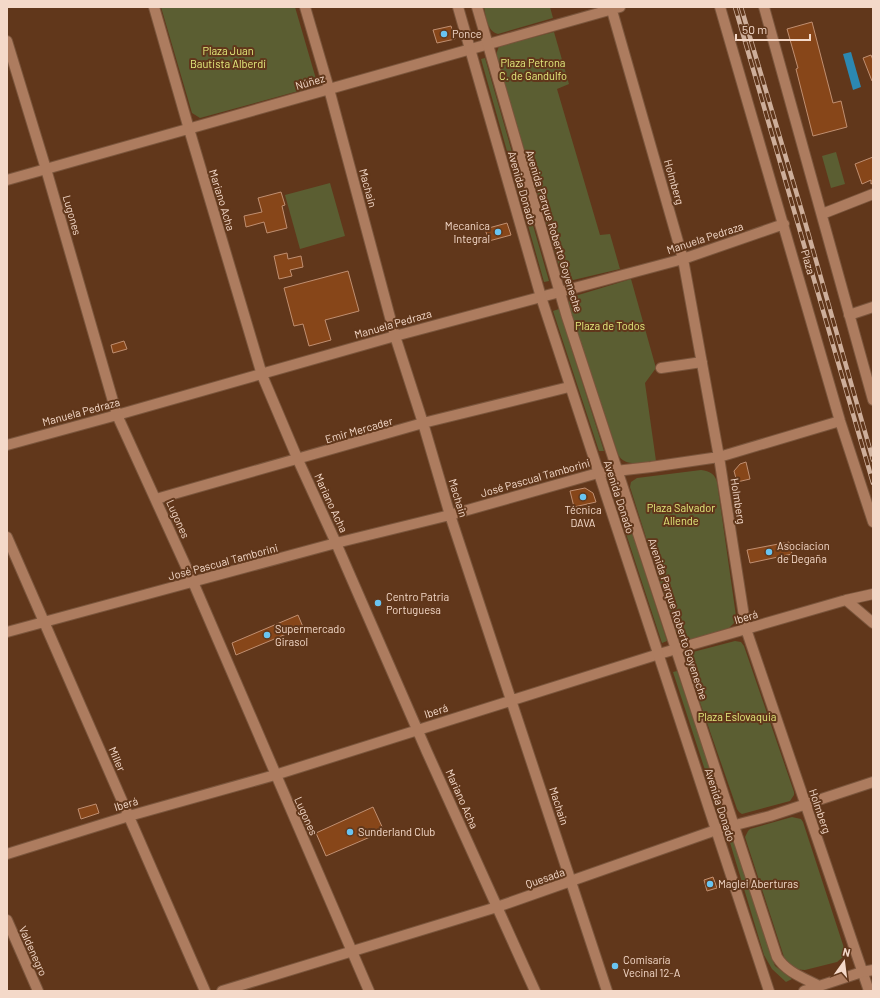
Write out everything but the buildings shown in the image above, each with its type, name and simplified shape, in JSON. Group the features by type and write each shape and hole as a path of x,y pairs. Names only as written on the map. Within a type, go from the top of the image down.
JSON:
{"street":[{"name":"Mariano Acha","path":"154,7 262,375 298,460 534,991"},
{"name":"Machain","path":"305,7 329,89 395,336 450,515 607,991"},
{"name":"Avenida Donado","path":"458,7 541,297 569,388 659,654 769,991"},
{"name":"Avenida Parque Roberto Goyeneche","path":"477,7 560,292 675,650 777,957 780,962 790,971 819,986"},
{"name":"Plaza","path":"720,7 840,421 873,522"},
{"path":"764,7 873,400"},
{"name":"Núñez","path":"7,180 614,8"},
{"name":"Holmberg","path":"614,8 683,259 720,457 746,629 804,805 869,991"},
{"name":"Lugones","path":"7,41 118,415 193,582 369,991"},
{"path":"822,214 873,194"},
{"name":"Manuela Pedraza","path":"7,444 262,375 395,336 683,259 784,224"},
{"path":"849,315 873,307"},
{"path":"661,368 702,362"},
{"name":"Emir Mercader","path":"156,499 423,424 569,388"},
{"name":"José Pascual Tamborini","path":"7,632 336,543 450,515 598,473 720,457 840,421"},
{"name":"Miller","path":"7,537 205,991"},
{"name":"Iberá","path":"7,854 129,816 275,775 511,699 659,654 846,600 873,594"},
{"path":"846,600 873,623"},
{"name":"Quesada","path":"222,991 497,907 716,830 770,816 873,782"},
{"name":"Valdenegro","path":"7,920 38,991"},
{"path":"804,991 862,972 873,970"}],"green space":[{"name":"Plaza Juan Bautista Alberdi","path":"161,7 295,7 316,79 313,87 200,118 192,113"},
{"path":"484,7 550,7 553,18 498,34 489,27"},
{"name":"Plaza Petrona C. de Gandulfo","path":"554,32 569,84 557,89 600,235 610,234 620,269 569,281 562,276 497,58 499,46"},
{"path":"485,58 549,281 544,282 481,59"},
{"path":"836,152 845,184 831,188 822,156"},
{"path":"330,183 345,236 300,249 285,195"},
{"name":"Plaza de Todos","path":"631,279 656,368 645,383 656,461 640,463 629,463 618,454 568,304 575,296"},
{"path":"559,309 604,451 599,451 553,311"},
{"name":"Plaza Salvador Allende","path":"701,470 712,473 717,482 736,616 734,623 729,628 687,641 679,638 677,635 630,487 631,482 637,478"},
{"path":"616,483 667,641 662,643 610,485"},
{"name":"Plaza Eslovaquia","path":"735,641 741,642 744,646 794,792 794,795 790,801 742,814 737,809 686,662 688,657 693,652"},
{"path":"677,671 727,819 722,822 673,672"},
{"path":"792,817 801,819 803,822 845,951 843,957 837,962 805,970 798,969 793,966 784,957 745,837 750,829"},
{"path":"734,834 775,966 792,979 786,982 772,969 764,955 728,836"}],"water":[{"path":"851,52 861,87 853,90 843,54"}],"railway":[{"path":"735,7 873,483"},
{"path":"741,7 803,215 873,460"}],"place":[{"name":"Ponce","path":"444,34"},
{"name":"Mecanica Integral","path":"498,232"},
{"name":"Técnica DAVA","path":"583,497"},
{"name":"Asociacion de Degaña","path":"769,552"},
{"name":"Centro Patria Portuguesa","path":"378,603"},
{"name":"Supermercado Girasol","path":"267,635"},
{"name":"Sunderland Club","path":"350,832"},
{"name":"Maglei Aberturas","path":"710,884"},
{"name":"Comisaría Vecinal 12-A","path":"615,966"}]}
